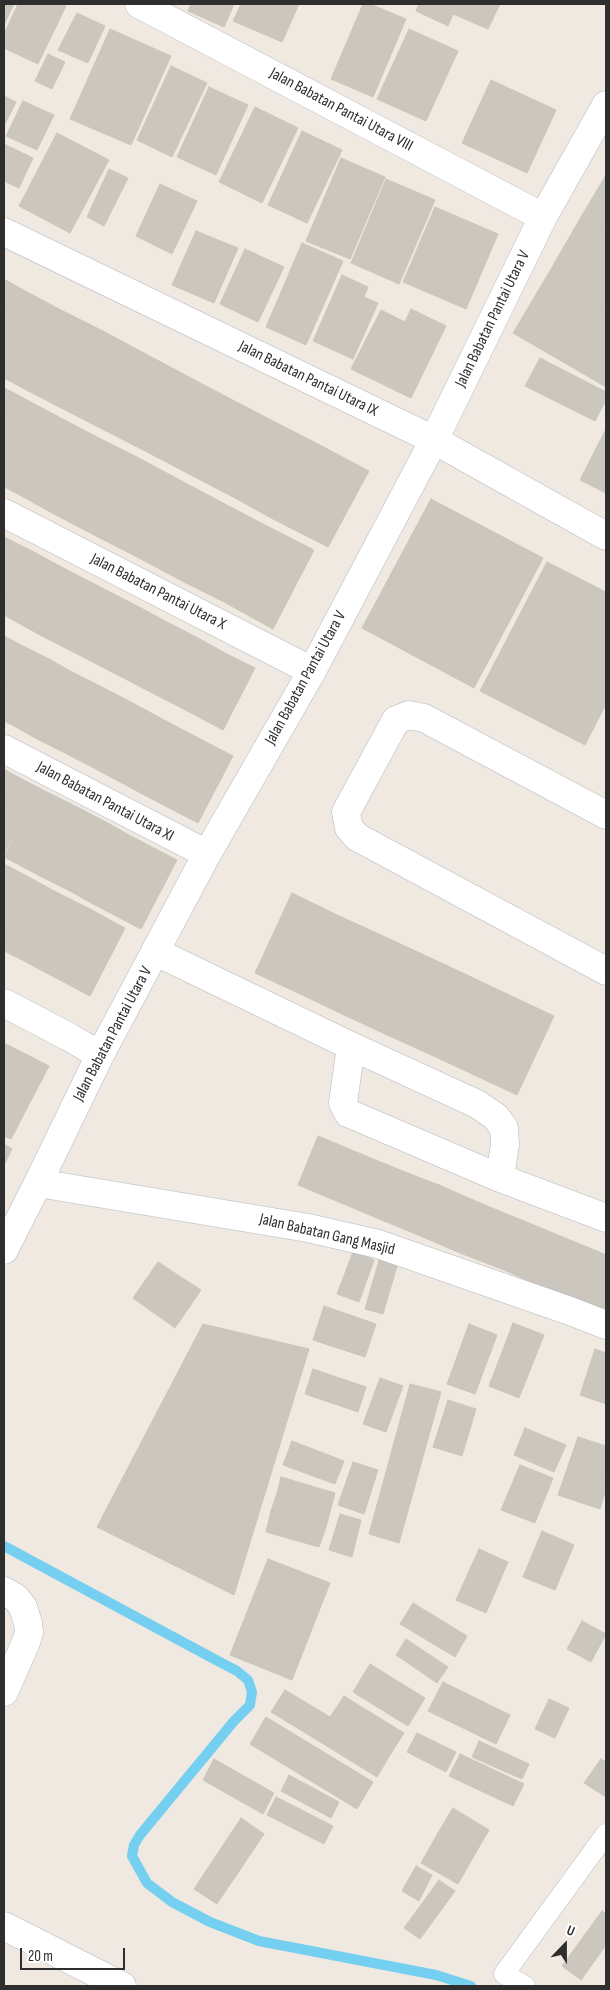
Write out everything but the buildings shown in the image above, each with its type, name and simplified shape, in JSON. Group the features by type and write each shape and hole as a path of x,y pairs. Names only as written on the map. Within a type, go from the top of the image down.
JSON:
{"street":[{"name":"Jalan Babatan Pantai Utara VIII","path":"138,4 543,217"},
{"name":"Jalan Babatan Pantai Utara V","path":"4,1250 100,1055 207,854 312,671 434,440 543,217 606,105"},
{"name":"Jalan Babatan Pantai Utara IX","path":"4,232 434,440 606,536"},
{"name":"Jalan Babatan Pantai Utara X","path":"4,513 312,671"},
{"path":"606,815 424,718 409,715 396,720 346,812 348,828 356,837 606,971"},
{"name":"Jalan Babatan Pantai Utara XI","path":"4,750 207,854"},
{"path":"156,952 351,1046 477,1104 496,1117 504,1128 505,1144 500,1178"},
{"path":"4,1003 70,1037 100,1055"},
{"path":"351,1046 343,1103 348,1113 500,1178 606,1218"},
{"name":"Jalan Babatan Gang Masjid","path":"38,1184 308,1228 378,1244 570,1311 606,1326"},
{"path":"4,1591 16,1598 22,1607 29,1632 4,1692"},
{"path":"4,1926 122,1986"}],"lane":[{"path":"525,1986 504,1974 606,1834"}],"waterway":[{"path":"4,1546 237,1671 248,1680 252,1692 250,1705 234,1721 140,1835 134,1845 132,1856 147,1883 172,1902 210,1922 259,1941 436,1975 471,1986"}]}
